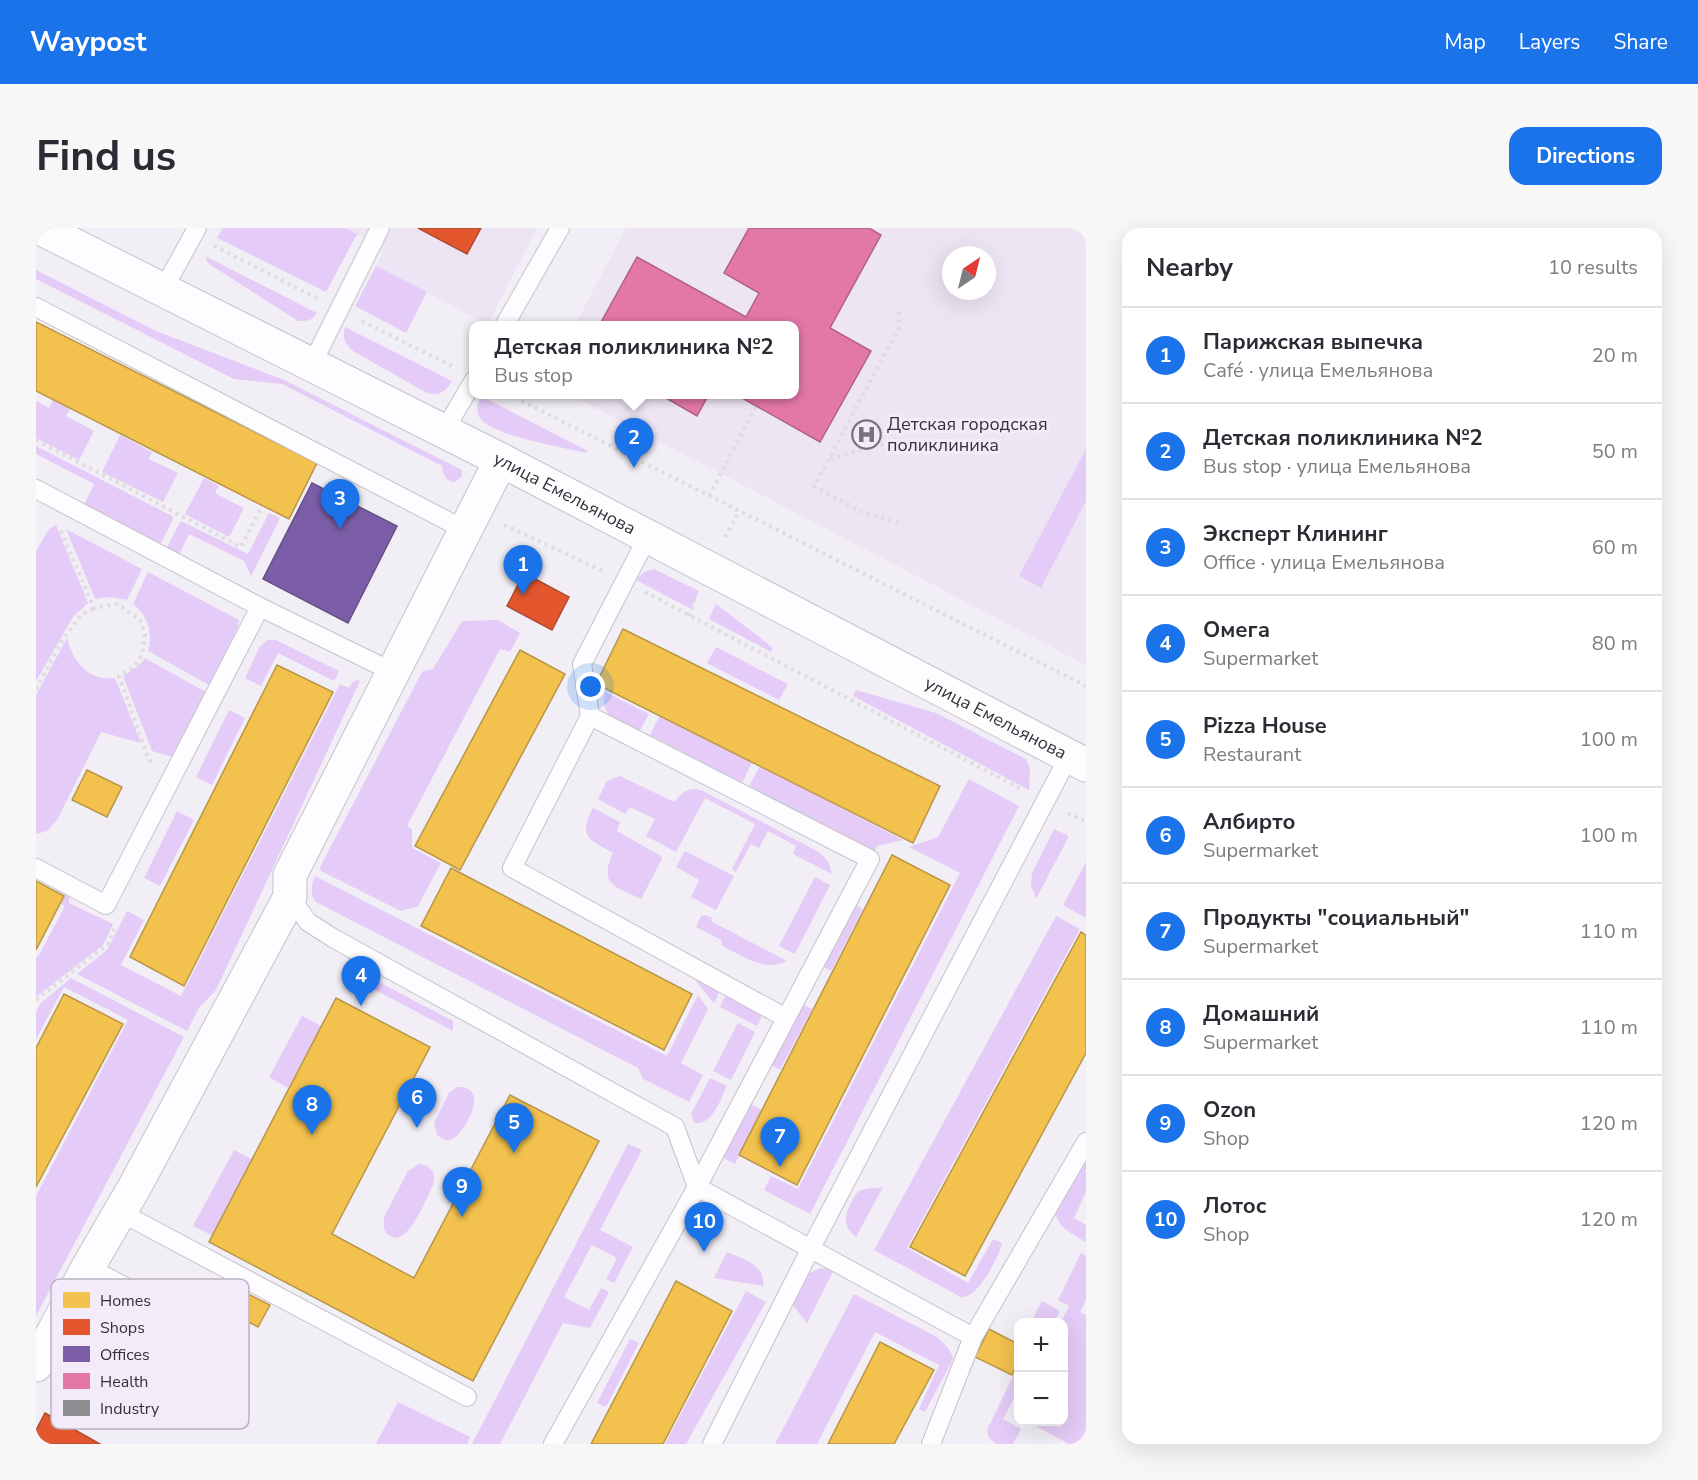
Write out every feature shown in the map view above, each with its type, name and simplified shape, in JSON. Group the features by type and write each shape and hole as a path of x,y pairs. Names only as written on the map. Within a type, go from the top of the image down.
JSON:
{"main road":[{"name":"улица Емельянова","path":"40,228 501,460 1078,761"},
{"path":"82,1279 290,897 290,876 501,460"},
{"path":"36,1365 51,1337"}],"lane":[{"path":"163,290 197,228"},
{"path":"312,364 380,228"},
{"path":"507,321 560,228"},
{"path":"36,307 470,521"},
{"path":"444,431 469,388"},
{"path":"36,489 260,607 393,672"},
{"path":"648,536 623,580 582,664 590,716 512,868 786,1018"},
{"path":"36,868 106,905 260,607"},
{"path":"554,1444 697,1187 870,859 590,716"},
{"path":"711,1444 1045,801 1078,761"},
{"path":"290,897 308,922 333,938 675,1127 697,1187 973,1337"},
{"path":"931,1444 973,1337 1086,1142"},
{"path":"120,1212 245,1279"},
{"path":"88,1267 111,1279"},
{"path":"249,1281 467,1398"}],"path":[{"path":"899,312 899,328 814,486 862,512 903,524"},
{"path":"518,399 1086,686"},
{"path":"709,496 756,406"},
{"path":"829,459 899,438"},
{"path":"36,440 241,547 260,510"},
{"path":"725,537 739,511"},
{"path":"470,521 623,580 1086,822"},
{"path":"59,526 94,608"},
{"path":"689,616 698,589"},
{"path":"36,689 61,642 81,615 94,608 117,604 140,620 144,634 142,655 133,668 119,676 149,760 159,765"}],"shaded area":[{"path":"223,228 345,228 357,234 326,292 217,238"},
{"path":"345,228 537,228 490,321 482,321 376,266 384,250"},
{"name":"Детская городская поликлиника","path":"626,228 1086,228 1086,665 579,399 799,399 799,321 577,321"},
{"path":"207,257 317,313 309,320 298,321 209,264"},
{"path":"376,266 427,292 406,333 355,306"},
{"path":"36,270 156,331 284,380 462,470 462,476 455,482 447,479 442,466 282,384 234,379 36,279"},
{"path":"345,327 452,381 442,392 427,393 353,351 345,340"},
{"path":"480,399 487,399 588,451 585,453 529,440 498,430 480,418 478,405"},
{"path":"53,400 70,409 66,416 94,431 79,460 36,438 36,402 49,408"},
{"path":"120,435 152,452 149,459 178,473 163,502 102,472"},
{"path":"36,446 172,516 173,519 159,547 83,507 94,484 36,454"},
{"path":"1086,449 1086,501 1041,588 1019,576"},
{"path":"204,478 219,486 215,493 244,508 229,537 185,514"},
{"path":"269,513 280,518 251,576 244,561 189,534 179,555 165,551 180,522 183,522 248,554"},
{"path":"56,525 88,603 73,617 36,681 36,551 49,529"},
{"path":"66,529 142,569 127,600 110,597 95,599"},
{"path":"654,569 699,591 691,609 636,580 644,572"},
{"path":"148,572 239,620 238,627 209,685 148,651 150,638 148,625 146,619 133,604"},
{"path":"716,604 772,647 771,652 709,619"},
{"path":"498,620 520,633 510,652 500,649 407,826 412,829 412,848 441,863 418,906 401,911 321,871 320,867 422,672 433,669 462,621"},
{"path":"67,638 78,662 90,673 97,677 115,678 141,743 101,732 57,820 47,831 36,834 36,695"},
{"path":"267,640 276,640 339,671 334,681 278,653 261,686 245,678 259,648"},
{"path":"716,647 788,684 779,700 707,663"},
{"path":"145,658 206,692 173,757 152,751 123,676"},
{"path":"357,680 360,681 216,990 199,1008 187,1031 77,974 107,950 127,911 144,920 121,965 181,996 340,684 349,688"},
{"path":"856,690 936,713 1026,759 1030,768 1029,790 853,696"},
{"path":"605,692 649,714 638,734 612,719 608,714 604,701"},
{"path":"229,710 245,718 212,785 196,777"},
{"path":"660,715 752,763 742,783 650,735"},
{"path":"760,766 903,840 877,846 874,853 749,786"},
{"path":"620,776 674,802 686,791 694,789 703,791 819,852 828,861 832,874 793,854 796,846 768,831 759,848 751,844 736,872 732,869 755,824 705,798 676,852 646,836 655,819 630,807 625,814 598,799 607,781"},
{"path":"969,779 1019,806 810,1214 764,1190 771,1176 798,1189 960,873 909,847 938,837"},
{"path":"593,808 620,822 617,831 661,856 662,859 641,899 617,887 609,879 609,864 613,853 592,840 586,831"},
{"path":"177,811 194,820 160,886 144,878"},
{"path":"1054,829 1069,836 1036,899 1031,885 1032,873"},
{"path":"685,851 734,876 716,910 691,897 699,880 676,867"},
{"path":"1086,862 1086,918 1063,905"},
{"path":"315,876 667,1056 698,995 708,1009 681,1063 703,1075 689,1102 643,1079 638,1068 316,902 312,889"},
{"path":"815,877 830,885 795,954 779,946"},
{"path":"59,884 70,887 69,903 113,924 103,945 36,997 36,957 65,906 51,898"},
{"path":"849,902 863,909 831,971 818,964"},
{"path":"701,916 712,918 711,921 787,961 779,964 764,964 726,948 722,945 721,940 696,927"},
{"path":"1056,916 1080,929 907,1248 968,1283 993,1239 1002,1243 997,1258 980,1285 974,1292 961,1297 874,1250"},
{"path":"352,968 453,1021 453,1031 345,974"},
{"path":"691,975 727,976 714,1003"},
{"path":"71,978 184,1037 56,1279 51,1279 51,1288 36,1316 36,1196 128,1020 64,987 36,1039 36,1012 41,1003"},
{"path":"733,979 753,992 761,1004 761,1018 757,1026 720,1007"},
{"path":"798,1002 812,1009 780,1070 767,1063"},
{"path":"302,1016 321,1026 288,1088 269,1077"},
{"path":"738,1023 755,1032 731,1080 713,1071"},
{"path":"710,1078 727,1086 711,1116 701,1123 695,1123 691,1114"},
{"path":"457,1087 468,1089 473,1094 472,1112 456,1137 446,1140 437,1135 434,1123 449,1093"},
{"path":"747,1102 762,1110 735,1164 720,1156"},
{"path":"628,1144 642,1150 600,1230 633,1247 614,1283 606,1279 617,1258 592,1245 564,1297 589,1310 601,1288 609,1292 590,1328 563,1323 500,1444 472,1444"},
{"path":"1086,1149 1086,1192 1074,1218 1086,1225 1086,1242 1063,1226 1055,1212"},
{"path":"234,1150 253,1160 213,1236 193,1226"},
{"path":"419,1164 432,1170 433,1185 413,1224 399,1237 391,1237 384,1229 384,1217 408,1171"},
{"path":"883,1187 856,1237 847,1226 846,1221 853,1198 861,1190"},
{"path":"727,1252 746,1260 757,1268 763,1279 763,1286 714,1278"},
{"path":"1081,1253 1086,1256 1086,1300 1080,1312 1086,1315 1086,1444 1069,1444 1035,1426 1068,1426 1068,1318 1063,1318 1069,1306 1058,1300"},
{"path":"820,1268 834,1270 807,1323 792,1304 808,1274"},
{"path":"746,1291 766,1302 686,1444 665,1444"},
{"path":"854,1294 937,1337 949,1349 953,1357 952,1361 925,1412 919,1409 939,1365 875,1332 817,1444 775,1444"},
{"path":"1042,1301 1060,1311 1056,1318 1033,1318"},
{"path":"630,1339 639,1343 606,1407 597,1403"},
{"path":"1014,1374 1014,1398 1003,1419 1021,1429 1013,1444 996,1444 989,1438 987,1430"},
{"path":"398,1402 470,1437 467,1444 376,1444"}],"building: Homes":[{"path":"36,322 317,463 289,519 36,391"},
{"path":"623,629 940,786 913,843 596,684"},
{"path":"520,650 565,674 460,870 415,846"},
{"path":"277,665 333,692 184,986 130,957"},
{"path":"87,770 122,787 107,817 72,800"},
{"path":"892,855 950,885 797,1185 739,1155"},
{"path":"451,868 692,994 664,1050 421,926"},
{"path":"36,881 64,896 36,950"},
{"path":"1081,932 1086,935 1086,1053 965,1276 910,1247"},
{"path":"64,994 123,1024 36,1187 36,1048"},
{"path":"336,998 430,1047 332,1234 414,1278 510,1095 599,1141 473,1381 209,1242"},
{"path":"676,1281 732,1311 663,1444 591,1444"},
{"path":"249,1294 270,1305 258,1327 249,1322"},
{"path":"989,1329 1014,1342 1012,1375 975,1357"},
{"path":"880,1342 934,1370 894,1444 828,1444"}],"building: Shops":[{"path":"418,228 481,228 467,254"},
{"path":"524,573 569,597 552,630 507,606"},
{"path":"45,1413 51,1416 51,1429 73,1429 100,1444 36,1444 36,1430"}],"building: Offices":[{"path":"312,483 397,526 348,623 263,579"}],"building: Health":[{"path":"749,228 869,228 881,235 830,328 871,351 820,442 744,399 799,399 799,321 602,321 637,257 746,317 759,293 724,273"},
{"path":"668,399 706,399 697,416"}],"place":[{"name":"Детская городская поликлиника","path":"866,434"},
{"name":"Детская поликлиника №2","path":"634,468"},
{"name":"Эксперт Клининг","path":"340,529"},
{"name":"Парижская выпечка","path":"523,595"},
{"name":"Омега","path":"361,1006"},
{"name":"Албирто","path":"417,1128"},
{"name":"Домашний","path":"312,1135"},
{"name":"Pizza House","path":"514,1153"},
{"name":"Продукты \"социальный\"","path":"780,1167"},
{"name":"Ozon","path":"462,1217"},
{"name":"Лотос","path":"704,1252"}]}
